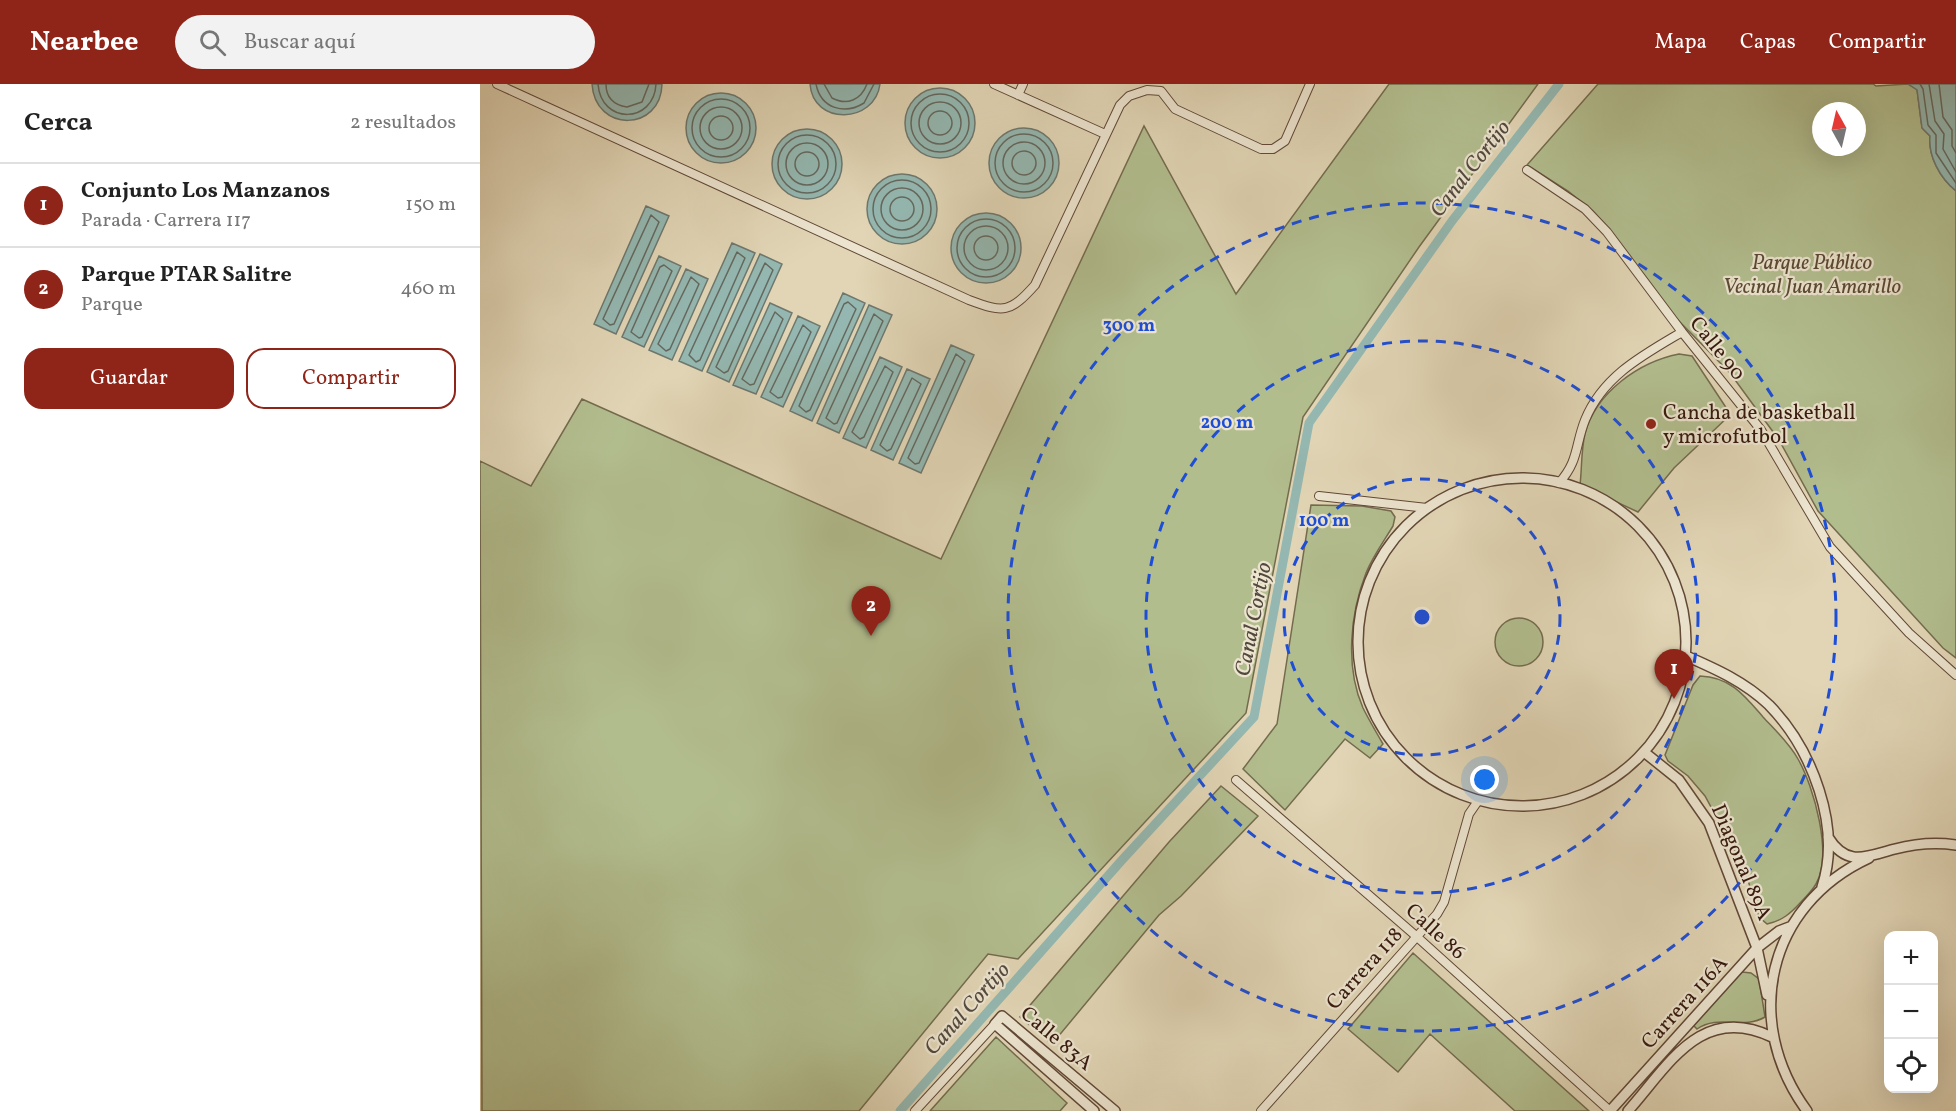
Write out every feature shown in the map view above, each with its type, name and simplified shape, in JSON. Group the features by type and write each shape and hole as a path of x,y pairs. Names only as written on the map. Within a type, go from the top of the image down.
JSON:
{"street":[{"path":"497,84 969,300 991,308 1006,310 1016,305 1035,285 1120,105 1129,96 1147,90 1156,90 1165,94 1175,109 1261,149 1273,149 1285,141 1310,84"},
{"path":"994,84 1106,134"},
{"path":"1018,95 1023,84"},
{"name":"Calle 90","path":"1527,170 1585,209 1607,232 1682,332 1761,430 1830,547 1909,633 1956,675"},
{"path":"1559,483 1572,468 1585,420 1599,394 1630,363 1682,332"},
{"path":"1525,478 1559,483 1596,496 1629,517 1656,546 1678,592 1685,617 1686,656 1671,708 1644,752 1617,775 1585,793 1550,803 1514,806 1478,801 1444,788 1414,767 1384,732 1370,708 1360,673 1357,636 1362,604 1373,573 1387,548 1406,526 1427,508 1458,491 1491,481 1525,478"},
{"path":"1319,496 1427,508"},
{"path":"1686,656 1731,676 1769,705 1798,744 1818,787 1827,835 1828,861 1822,887"},
{"name":"Diagonal 89A","path":"1644,752 1679,780 1701,809 1757,948 1772,1037 1781,1069 1807,1111"},
{"name":"Calle 86","path":"1236,780 1416,936 1610,1111"},
{"name":"Carrera 118","path":"1261,1111 1444,902 1469,814 1478,801"},
{"path":"1827,835 1834,846 1844,854 1869,858"},
{"path":"1792,926 1822,887 1836,875 1869,858 1894,849 1919,844 1956,845"},
{"name":"Diagonal 89A","path":"1769,1009 1771,983 1777,957 1792,926"},
{"name":"Carrera 116A","path":"1610,1111 1757,948 1779,931 1792,926"},
{"path":"1757,948 1768,957 1777,957"},
{"name":"Calle 83A","path":"1094,1111 995,1024 1002,1016 1115,1111"},
{"path":"915,1111 995,1024"},
{"name":"Carrera 116A","path":"1628,1111 1695,1037 1721,1028 1740,1027 1772,1037"}],"green space":[{"path":"1389,84 1538,84 1419,247 1303,417 1246,713 1018,959 988,954 859,1111 482,1111 480,461 531,486 582,399 941,559 1144,126 1236,294"},
{"name":"Parque Público Vecinal Juan Amarillo","path":"1598,84 1873,84 1876,86 1908,84 1917,89 1922,128 1930,136 1933,159 1945,180 1956,191 1956,658 1943,648 1818,511 1779,440 1730,373 1675,317 1593,211 1568,191 1527,165"},
{"path":"1679,354 1692,356 1729,412 1729,416 1674,468 1638,512 1580,485 1585,434 1599,405 1621,381 1635,372 1649,364"},
{"path":"1311,505 1362,506 1391,511 1395,517 1393,526 1366,573 1356,606 1352,640 1357,692 1383,744 1370,758 1345,739 1285,810 1243,769 1277,724"},
{"path":"1514,618 1524,618 1536,625 1543,637 1543,647 1536,659 1524,666 1514,666 1499,655 1495,647 1495,637 1506,622"},
{"path":"1700,676 1720,680 1736,689 1782,737 1804,771 1815,803 1822,839 1821,871 1816,884 1807,896 1790,913 1772,923 1767,924 1759,917 1745,870 1705,796 1688,776 1668,761 1665,755 1693,685"},
{"path":"1221,786 1258,816 1181,896 1159,915 1052,1044 1020,1017 1169,842"},
{"path":"1413,953 1589,1111 1515,1111 1430,1034 1398,1072 1348,1029"},
{"path":"1742,972 1751,973 1759,979 1765,1017 1757,1021 1714,1023 1697,1029 1693,1025"},
{"path":"996,1037 1067,1103 1060,1111 930,1111"}],"water":[{"path":"592,84 662,84 659,100 651,111 640,118 628,120 615,118 604,111 596,100"},
{"path":"810,84 880,84 876,97 867,107 856,113 844,115 832,113 822,107 814,98"},
{"path":"1908,84 1956,84 1956,191 1936,166 1931,151 1930,136 1922,128 1917,90"},
{"path":"940,88 953,91 965,98 972,110 975,123 972,136 965,148 953,155 940,158 927,155 915,148 908,136 905,123 908,110 915,98 927,91"},
{"path":"721,93 734,96 746,103 753,115 756,128 753,141 746,153 734,160 721,163 708,160 696,153 689,141 686,128 689,115 696,103 708,96"},
{"path":"1024,128 1037,131 1049,138 1056,150 1059,163 1056,176 1049,188 1037,195 1024,198 1011,195 999,188 992,176 989,163 992,150 999,138 1011,131"},
{"path":"807,129 820,132 832,139 839,151 842,164 839,177 832,189 820,196 807,199 794,196 782,189 775,177 772,164 775,151 782,139 794,132"},
{"path":"902,174 915,177 927,184 934,196 937,209 934,222 927,234 915,241 902,244 889,241 877,234 870,222 867,209 870,196 877,184 889,177"},
{"path":"646,206 669,216 616,334 594,324"},
{"path":"986,213 999,216 1011,223 1018,235 1021,248 1018,261 1011,273 999,280 986,283 973,280 961,273 954,261 951,248 954,235 961,223 973,216"},
{"path":"732,243 755,253 702,371 679,361"},
{"path":"760,254 782,264 729,382 707,372"},
{"path":"659,256 681,266 644,347 622,337"},
{"path":"686,269 708,279 672,360 649,350"},
{"path":"843,293 865,303 812,421 790,411"},
{"path":"770,303 792,313 756,394 733,385"},
{"path":"869,305 892,315 839,433 817,423"},
{"path":"798,316 820,326 783,407 761,397"},
{"path":"951,345 974,355 921,473 899,463"},
{"path":"880,357 902,367 866,448 843,438"},
{"path":"907,369 930,379 893,460 871,450"}],"waterway":[{"name":"Canal Cortijo","path":"900,1111 1122,860 1254,717 1309,423 1452,221 1559,84"}],"place":[{"name":"Cancha de basketball y microfutbol","path":"1651,424"},
{"name":"Parque PTAR Salitre","path":"871,636"},
{"name":"Conjunto Los Manzanos","path":"1674,699"}]}
